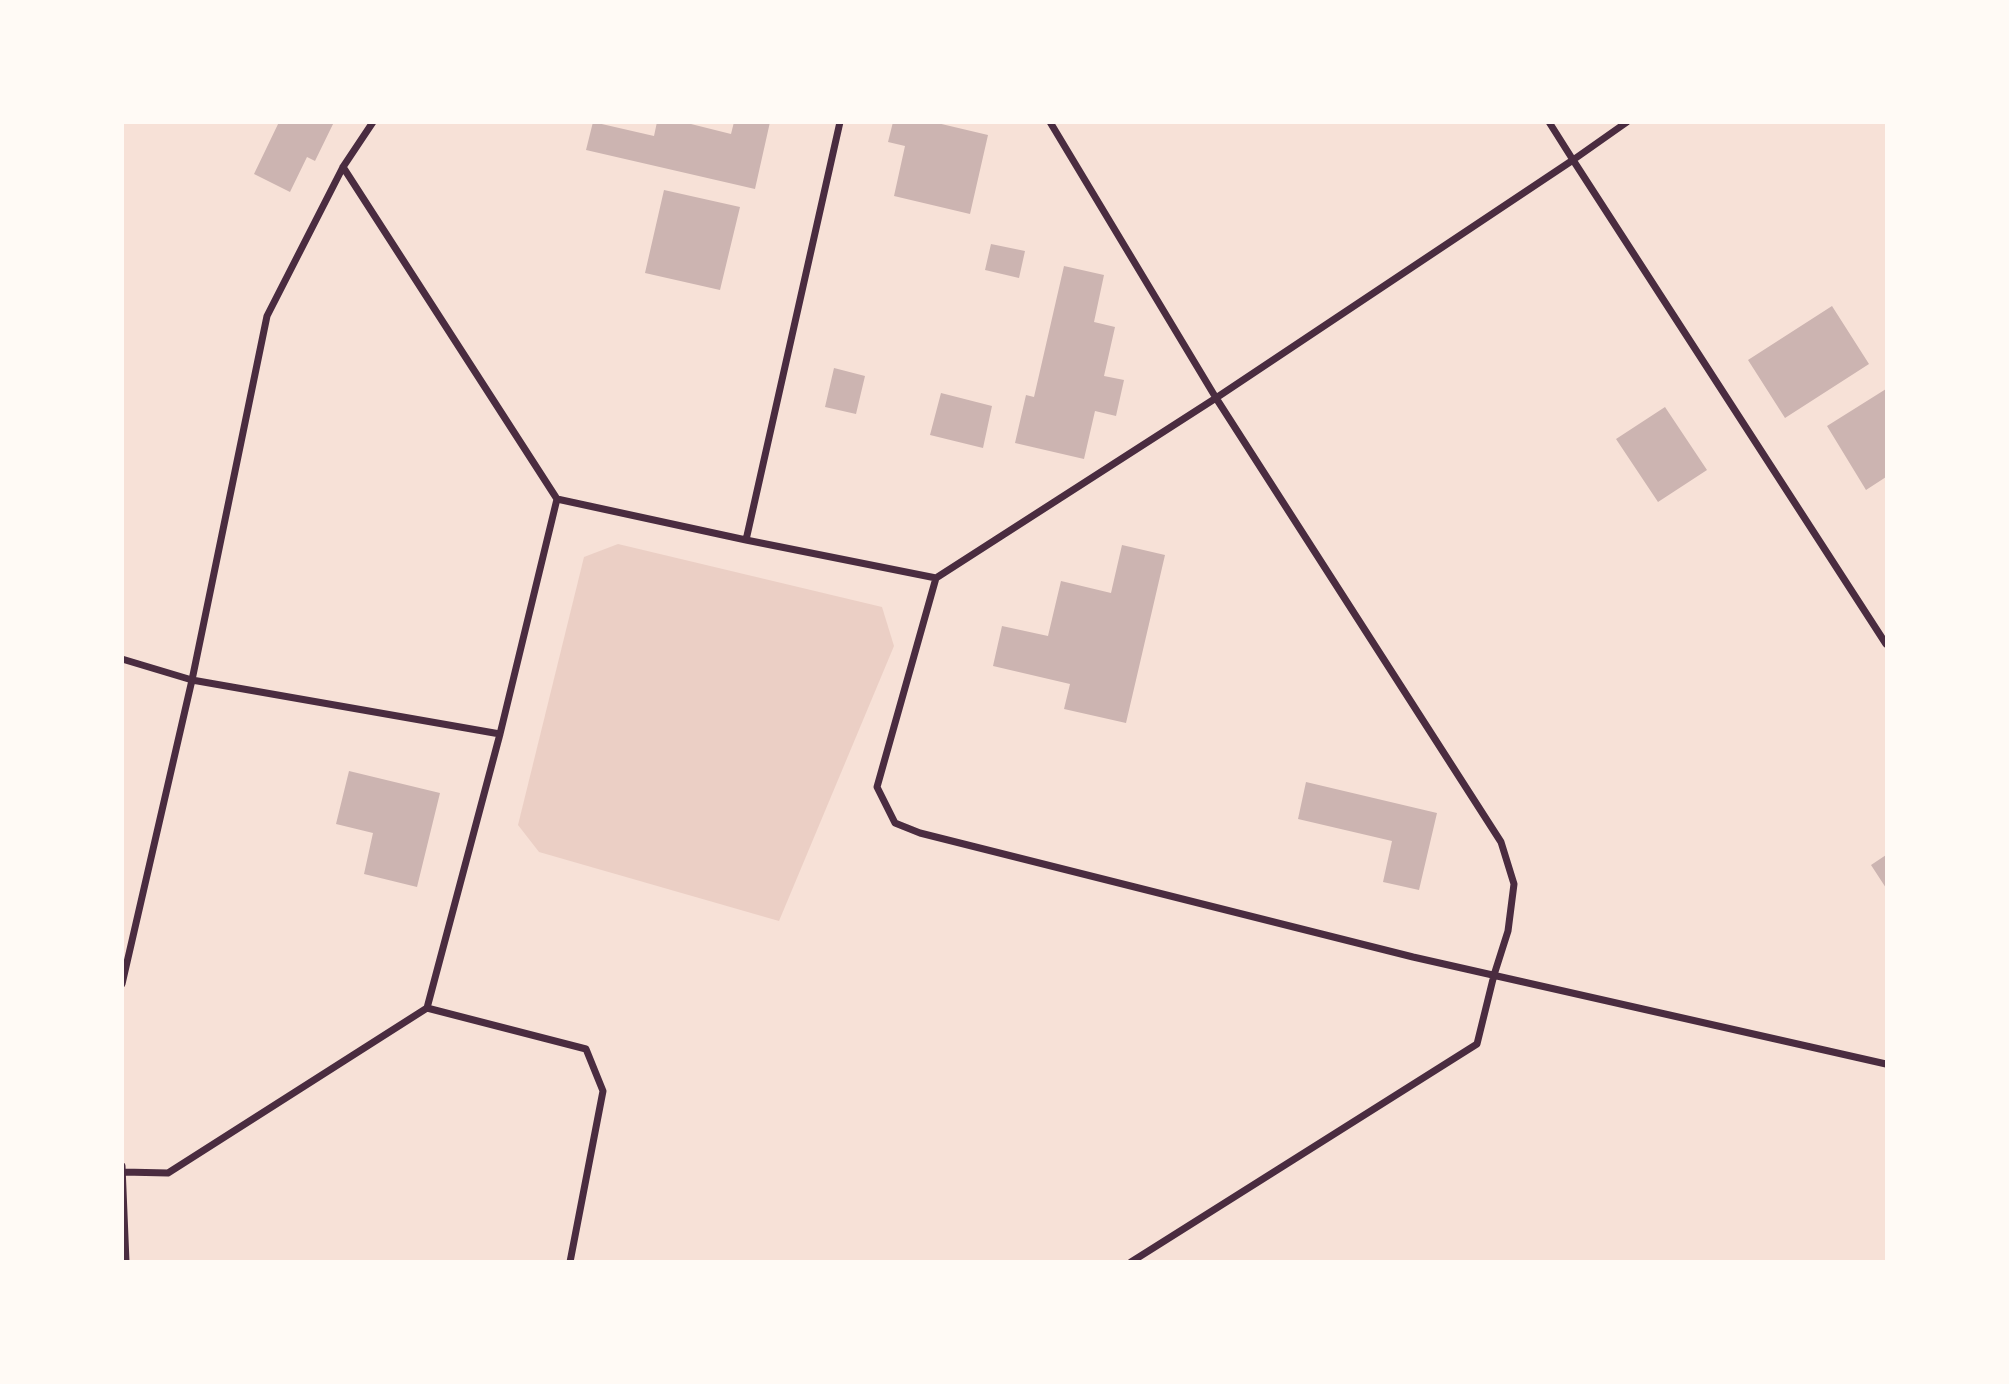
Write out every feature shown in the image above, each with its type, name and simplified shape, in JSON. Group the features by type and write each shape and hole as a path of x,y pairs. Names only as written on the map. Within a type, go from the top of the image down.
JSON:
{"street":[{"path":"122,985 192,680 267,316 343,167 373,122"},
{"path":"746,540 840,122"},
{"path":"1050,122 1216,398 1501,842 1514,884 1508,931 1477,1045 1132,1262"},
{"path":"1549,122 1886,644"},
{"path":"1627,122 1216,398 936,579 877,787 895,823 920,833 1413,957 1886,1064"},
{"path":"343,167 557,499 936,579"},
{"path":"123,1172 168,1173 427,1008 500,734 557,499"},
{"path":"122,659 192,680 500,734"},
{"path":"427,1008 586,1049 603,1091 570,1262"},
{"path":"122,1166 126,1262"}],"shaded area":[{"path":"618,544 882,607 894,646 779,921 539,852 518,825 584,557"}],"building":[{"path":"279,122 334,122 315,161 307,157 290,192 254,174"},
{"path":"593,122 654,136 657,122 683,122 731,134 734,122 770,122 755,189 586,150"},
{"path":"893,122 933,122 988,135 970,214 894,196 905,146 888,142"},
{"path":"664,190 740,207 720,290 645,273"},
{"path":"991,244 1025,251 1019,278 985,270"},
{"path":"1064,266 1104,275 1094,322 1115,327 1104,376 1124,380 1116,416 1095,411 1084,459 1015,443 1026,395 1034,397"},
{"path":"1832,306 1869,364 1785,418 1748,360"},
{"path":"834,368 865,376 856,414 825,407"},
{"path":"1886,389 1886,477 1866,490 1827,426"},
{"path":"941,393 992,406 983,448 930,435"},
{"path":"1665,407 1707,470 1658,502 1616,439"},
{"path":"1122,545 1165,555 1126,723 1064,709 1070,684 993,666 1002,626 1048,636 1061,581 1111,593"},
{"path":"349,771 440,793 417,887 364,874 373,833 336,824"},
{"path":"1306,782 1437,813 1419,890 1383,882 1392,841 1298,819"},
{"path":"1886,855 1886,888 1871,865"}]}
